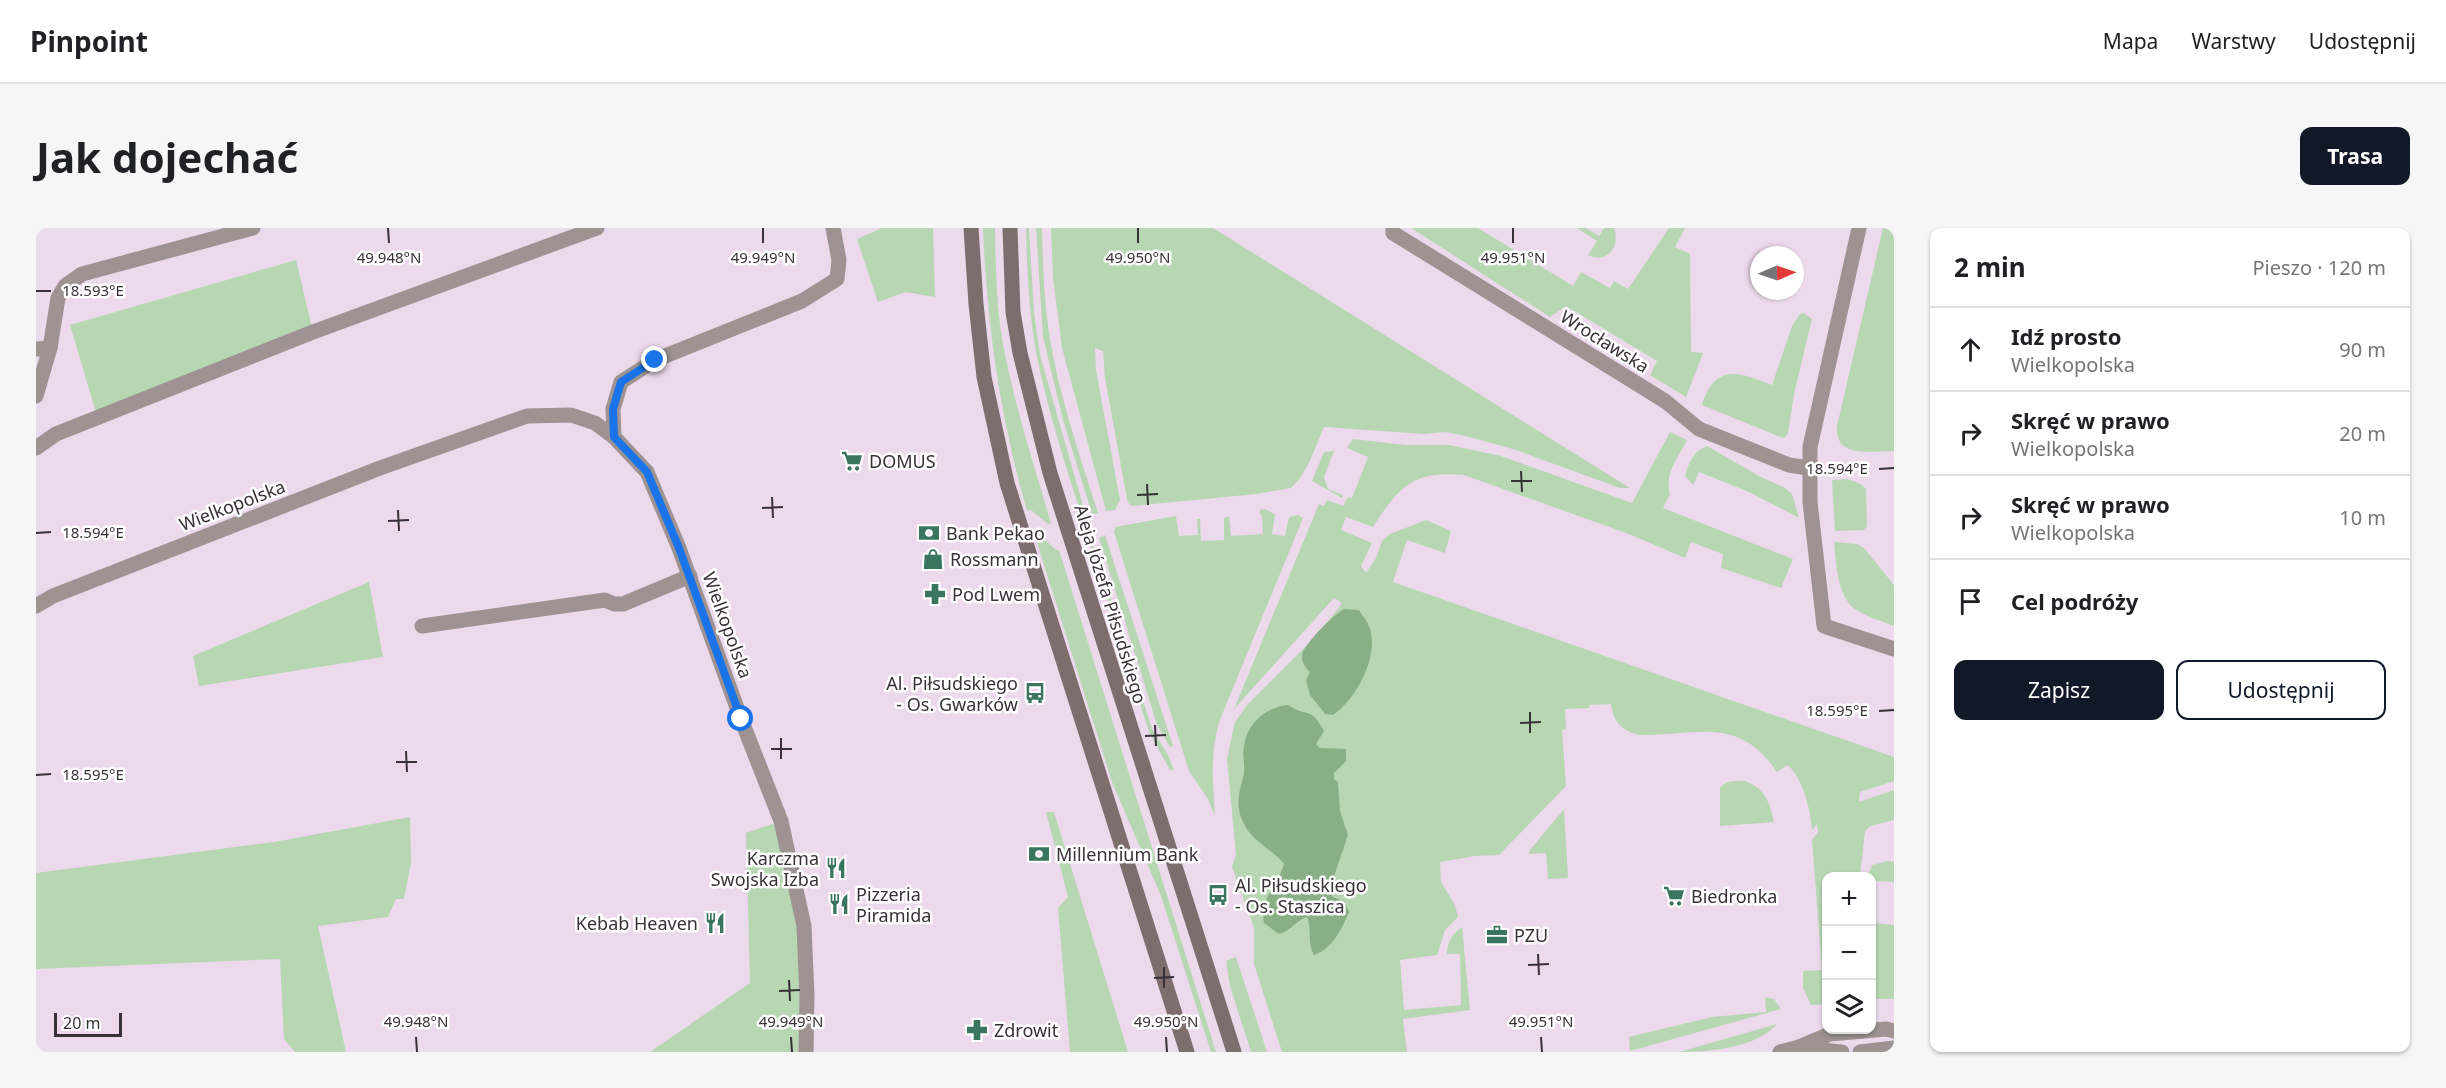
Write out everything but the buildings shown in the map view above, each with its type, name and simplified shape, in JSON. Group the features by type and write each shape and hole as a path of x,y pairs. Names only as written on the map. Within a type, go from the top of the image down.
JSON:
{"main road":[{"path":"971,228 984,377 1007,483 1187,1052"},
{"name":"Aleja Józefa Piłsudskiego","path":"1010,228 1013,312 1020,353 1050,473 1234,1052"}],"street":[{"path":"36,396 43,349 58,298 65,286 82,274 253,228"},
{"path":"36,448 56,434 313,332 597,228"},
{"path":"614,437 613,409 621,382 655,360 802,301 837,279 839,260 833,228"},
{"name":"Wrocławska","path":"1393,228 1393,233 1665,401 1699,429 1790,465 1809,468"},
{"path":"1859,228 1810,447 1810,501 1824,626 1894,649"},
{"name":"Wielkopolska","path":"38,600 335,485 526,416 571,415 595,423 614,437 647,472 690,576 741,719 781,821 804,926 807,996 806,1052"},
{"path":"422,626 605,600 614,604 623,604 690,576"},
{"path":"1780,1052 1830,1034 1886,1029 1894,1031"},
{"path":"1798,1047 1842,1052"},
{"path":"1860,1052 1894,1048"}],"green space":[{"path":"882,228 933,228 935,297 906,292 878,302 857,239"},
{"path":"983,228 995,228 997,296 1002,338 1030,454 1051,523 1048,524 1031,510 1027,511 1009,441 996,371"},
{"path":"1026,228 1029,228 1034,312 1040,355 1086,516 1082,517 1063,457 1037,357 1029,293"},
{"path":"1036,228 1042,228 1046,312 1054,361 1071,427 1098,513 1092,514 1063,420 1043,337"},
{"path":"1051,228 1213,228 1630,488 1620,488 1516,450 1466,436 1445,432 1424,434 1324,427 1309,463 1291,488 1256,494 1133,506 1127,499 1105,378 1103,351 1095,348 1096,370 1120,500 1115,510 1106,511 1062,348 1053,278"},
{"path":"1411,228 1478,228 1573,286 1581,272 1610,288 1614,281 1628,289 1669,228 1685,228 1675,247 1690,254 1691,352 1703,353 1686,397 1650,375 1657,361 1566,306 1550,317"},
{"path":"1577,228 1586,228 1599,236 1604,228 1614,228 1616,241 1611,252 1601,258 1588,255 1597,241"},
{"path":"1883,228 1894,228 1894,451 1866,452 1856,451 1842,444 1838,437 1837,426"},
{"path":"296,260 313,332 97,416 70,325"},
{"path":"1804,313 1812,319 1794,394 1788,434 1784,438 1702,405 1714,382 1722,376 1740,374 1772,385 1792,326 1800,314"},
{"path":"1670,432 1687,440 1670,473 1670,494 1663,508 1793,559 1781,588 1721,568 1723,554 1691,542 1685,558 1629,534 1464,475 1432,475 1419,479 1409,484 1391,501 1373,527 1346,517 1341,530 1372,543 1361,566 1366,573 1376,558 1382,541 1390,534 1426,520 1451,531 1445,553 1407,540 1393,582 1894,757 1894,781 1860,792 1859,802 1894,790 1894,820 1870,826 1865,831 1860,872 1822,872 1822,970 1812,840 1818,832 1817,824 1812,830 1805,795 1788,765 1777,772 1762,754 1747,742 1731,735 1697,732 1638,735 1619,724 1611,704 1589,705 1589,708 1565,709 1566,729 1562,730 1566,786 1499,855 1475,856 1440,862 1441,882 1455,905 1458,917 1445,930 1437,955 1400,960 1404,1010 1461,1005 1460,954 1447,954 1451,939 1462,927 1470,1010 1403,1019 1407,1052 1282,1052 1254,964 1254,928 1232,867 1236,855 1227,759 1235,722 1247,705 1320,632 1342,603 1334,598 1234,709 1319,504 1324,506 1327,500 1343,506 1348,497 1352,498 1368,457 1347,448 1353,439 1406,445 1449,445 1501,456 1632,503"},
{"path":"1707,446 1785,488 1792,494 1799,518 1749,492 1699,472 1693,485 1685,476 1688,466 1696,454"},
{"path":"1334,451 1324,477 1328,489 1343,495 1342,498 1312,481 1324,452"},
{"path":"1847,479 1861,484 1866,489 1867,526 1864,530 1835,531 1832,480"},
{"path":"1265,509 1275,514 1272,534 1285,536 1289,517 1298,515 1303,518 1219,722 1213,757 1215,816 1208,799 1189,771 1114,532 1115,527 1176,516 1179,536 1198,535 1197,519 1200,519 1201,541 1224,540 1224,518 1229,516 1231,536 1263,534 1260,510"},
{"path":"1039,534 1056,550 1059,550 1216,1052 1211,1052 1161,896 1112,782 1035,536"},
{"path":"1105,535 1173,746 1170,747 1157,725 1099,538"},
{"path":"1834,542 1857,544 1864,548 1894,585 1894,626 1855,609 1844,596 1838,578"},
{"path":"1090,545 1095,548 1152,729 1168,755 1174,770 1170,770 1149,732"},
{"path":"369,582 383,657 199,686 193,656"},
{"path":"1344,609 1359,610 1367,622 1371,634 1370,660 1351,698 1333,715 1325,714 1310,695 1306,680 1310,672 1305,667 1302,655 1320,630"},
{"path":"1288,705 1312,715 1319,723 1324,731 1316,744 1320,748 1346,749 1346,761 1334,773 1334,779 1338,782 1340,811 1348,835 1329,891 1333,897 1344,901 1349,912 1331,943 1314,955 1307,917 1279,934 1264,923 1264,907 1284,864 1251,834 1243,822 1239,809 1244,773 1243,749 1249,730 1253,723 1265,713"},
{"path":"1745,781 1752,784 1766,797 1774,822 1720,826 1720,788 1728,782"},
{"path":"1564,809 1568,878 1548,879 1546,853 1529,854"},
{"path":"1046,812 1054,812 1128,1052 1070,1052 1058,908 1068,897"},
{"path":"410,817 411,862 404,899 396,899 388,917 318,926 346,1052 295,1052 284,1039 280,959 36,969 36,873 274,842"},
{"path":"781,821 804,926 806,1052 650,1052 750,983 746,833"},
{"path":"1888,861 1894,862 1894,882 1876,881 1876,872 1869,872 1872,865"},
{"path":"1876,923 1894,925 1894,999 1876,999"},
{"path":"1236,957 1267,1052 1251,1052 1230,986 1226,961"},
{"path":"1822,970 1822,1004 1811,1005 1803,988 1803,971"},
{"path":"1765,997 1774,999 1781,1009 1630,1051 1629,1037 1712,1017 1766,1012"},
{"path":"1777,1024 1757,1038 1732,1047 1679,1052"}],"place":[{"name":"DOMUS","path":"852,461"},
{"name":"Bank Pekao","path":"929,533"},
{"name":"Rossmann","path":"933,559"},
{"name":"Pod Lwem","path":"935,594"},
{"name":"Al. Piłsudskiego - Os. Gwarków","path":"1035,693"},
{"name":"Millennium Bank","path":"1039,854"},
{"name":"Karczma Swojska Izba","path":"836,868"},
{"name":"Al. Piłsudskiego - Os. Staszica","path":"1218,895"},
{"name":"Biedronka","path":"1674,896"},
{"name":"Pizzeria Piramida","path":"839,904"},
{"name":"Kebab Heaven","path":"715,923"},
{"name":"PZU","path":"1497,935"},
{"name":"Zdrowit","path":"977,1030"}],"route":[{"path":"655,360 621,382 613,409 614,437 647,472 679,548 741,719"}]}
